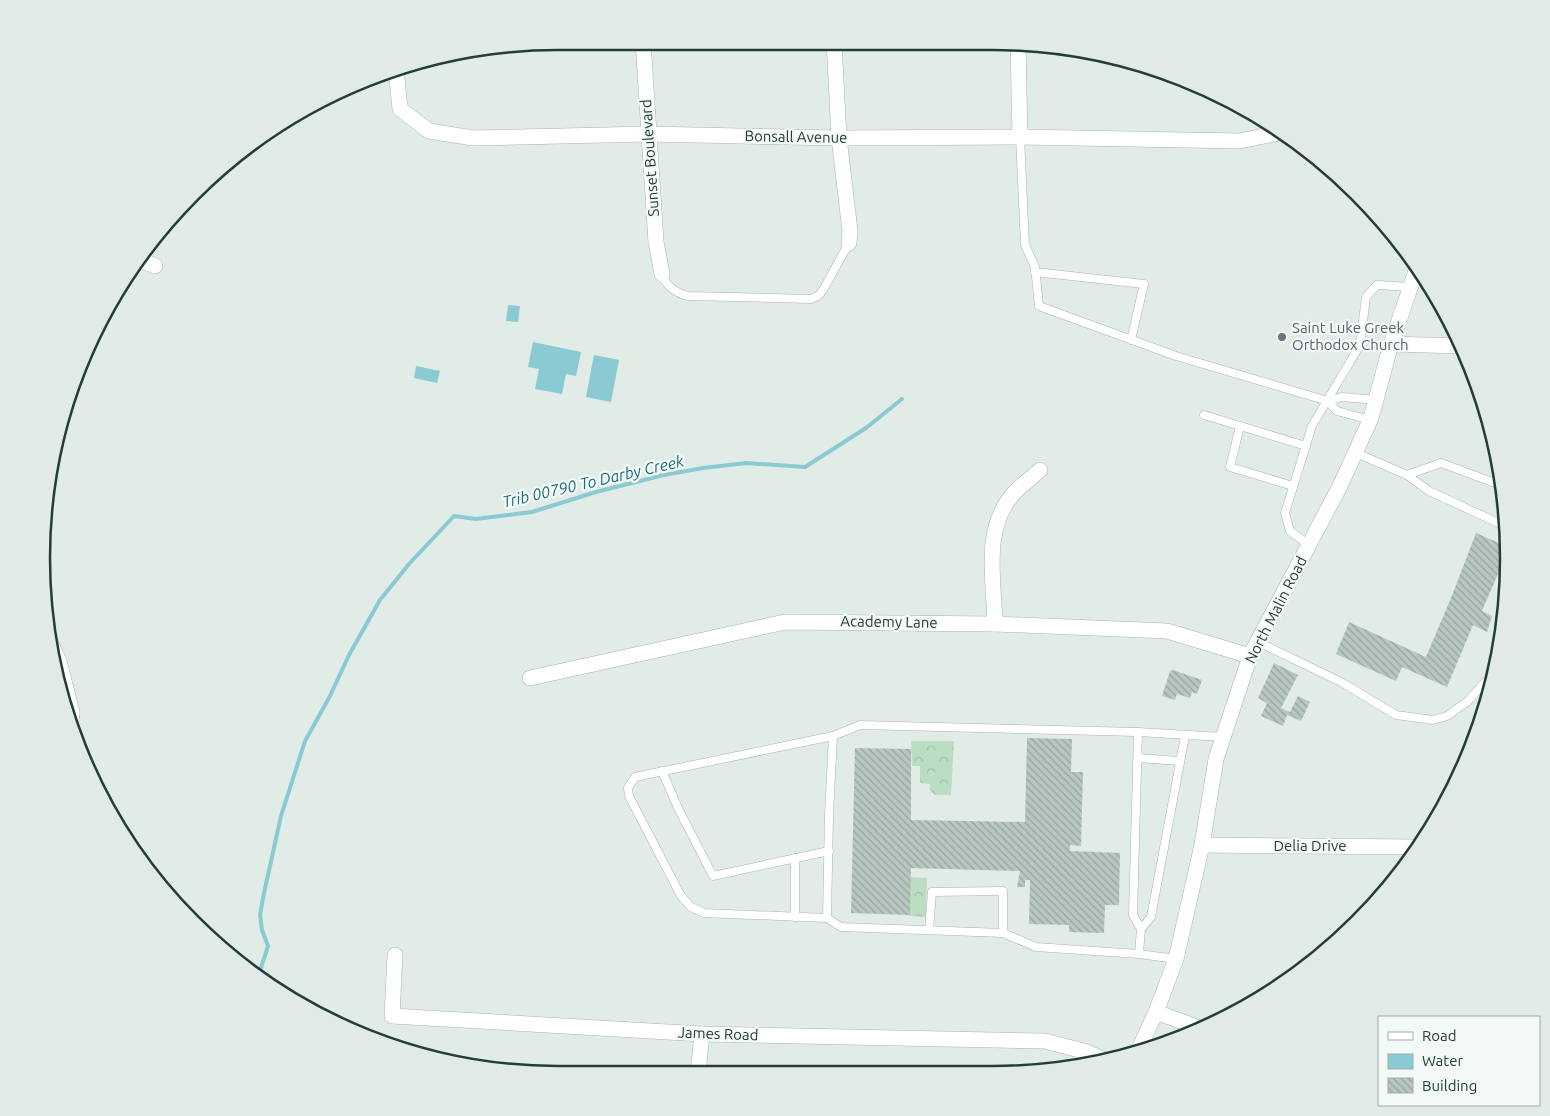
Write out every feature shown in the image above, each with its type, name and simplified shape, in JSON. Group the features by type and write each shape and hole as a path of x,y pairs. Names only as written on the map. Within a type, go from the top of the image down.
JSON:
{"street":[{"name":"Sunset Boulevard","path":"643,50 656,242 662,274"},
{"path":"834,50 839,138 850,231 849,243"},
{"path":"1018,51 1020,136"},
{"name":"Bonsall Avenue","path":"397,76 400,109 429,131 473,138 648,134 839,138 1020,136 1240,141 1272,134"},
{"path":"146,262 155,266"},
{"name":"North Malin Road","path":"1142,1043 1176,959 1202,845 1216,759 1250,656 1356,453 1370,420 1391,344 1414,276"},
{"path":"1391,344 1453,346"},
{"path":"996,624 992,545 998,517 1013,494 1040,470"},
{"name":"Academy Lane","path":"530,678 785,622 996,624 1167,631 1250,656"},
{"name":"Delia Drive","path":"1202,845 1409,847"},
{"name":"James Road","path":"395,955 392,1016 702,1034 1045,1041 1094,1055"},
{"path":"1156,1012 1191,1025"},
{"path":"699,1066 702,1034"}],"lane":[{"path":"1020,136 1024,246 1035,272 1039,306 1176,356 1328,401 1337,411 1370,420"},
{"path":"662,274 672,288 688,296 811,299 818,296 823,290 849,243"},
{"path":"1035,272 1144,284 1131,340"},
{"path":"1309,545 1290,531 1285,513 1312,426 1360,346 1366,297 1376,284 1411,287"},
{"path":"1328,401 1342,397 1376,400"},
{"path":"1204,415 1306,446"},
{"path":"1240,426 1230,467 1293,486"},
{"path":"1356,453 1408,475 1430,491 1499,523"},
{"path":"1408,475 1441,463 1494,483"},
{"path":"1258,642 1341,682 1396,715 1433,720 1446,716 1473,696 1484,683"},
{"path":"1176,959 1139,954 1036,947 1003,933 841,927 827,918 704,913 691,907 681,896 629,796 628,788 635,777 834,736 860,725 1138,732 1223,737"},
{"path":"1138,732 1133,915 1141,929"},
{"path":"827,918 829,815 834,736"},
{"path":"1139,954 1141,929 1150,917 1185,736"},
{"path":"1138,758 1180,761"},
{"path":"662,771 678,808 713,876 829,851"},
{"path":"795,858 795,917"},
{"path":"929,930 932,892 1003,891 1003,933"}],"green space":[{"path":"911,741 954,741 951,795 935,795 930,790 930,784 920,783 920,766 912,766"},
{"path":"910,877 927,878 926,917 909,916"}],"water":[{"path":"508,305 520,306 518,322 506,321"},
{"path":"533,342 581,352 576,376 566,374 562,394 535,389 539,369 528,367"},
{"path":"594,355 619,360 611,402 586,397"},
{"path":"416,366 440,371 437,383 414,378"}],"building":[{"path":"1476,533 1500,543 1500,570 1482,611 1492,616 1487,632 1473,625 1447,687 1402,667 1396,681 1336,654 1349,622 1426,657"},
{"path":"1274,663 1298,675 1281,708 1290,712 1298,696 1310,702 1301,721 1287,715 1283,726 1261,716 1267,703 1258,698"},
{"path":"1173,670 1202,680 1197,694 1192,692 1190,698 1177,694 1175,700 1162,696 1170,671"},
{"path":"1027,738 1072,739 1071,772 1083,772 1081,846 1070,845 1070,851 1120,853 1119,905 1105,905 1104,933 1069,932 1069,925 1029,924 1030,880 1025,880 1025,887 1017,887 1020,871 911,868 910,915 851,913 855,748 911,749 911,820 1025,822"}],"waterway":[{"name":"Trib 00790 To Darby Creek","path":"261,969 268,946 262,930 260,915 264,893 281,816 305,741 329,698 349,655 380,600 409,564 454,516 476,519 532,512 596,492 664,475 703,468 746,463 805,467 866,428 902,399"}],"place":[{"name":"Saint Luke Greek Orthodox Church","path":"1282,337"}]}
